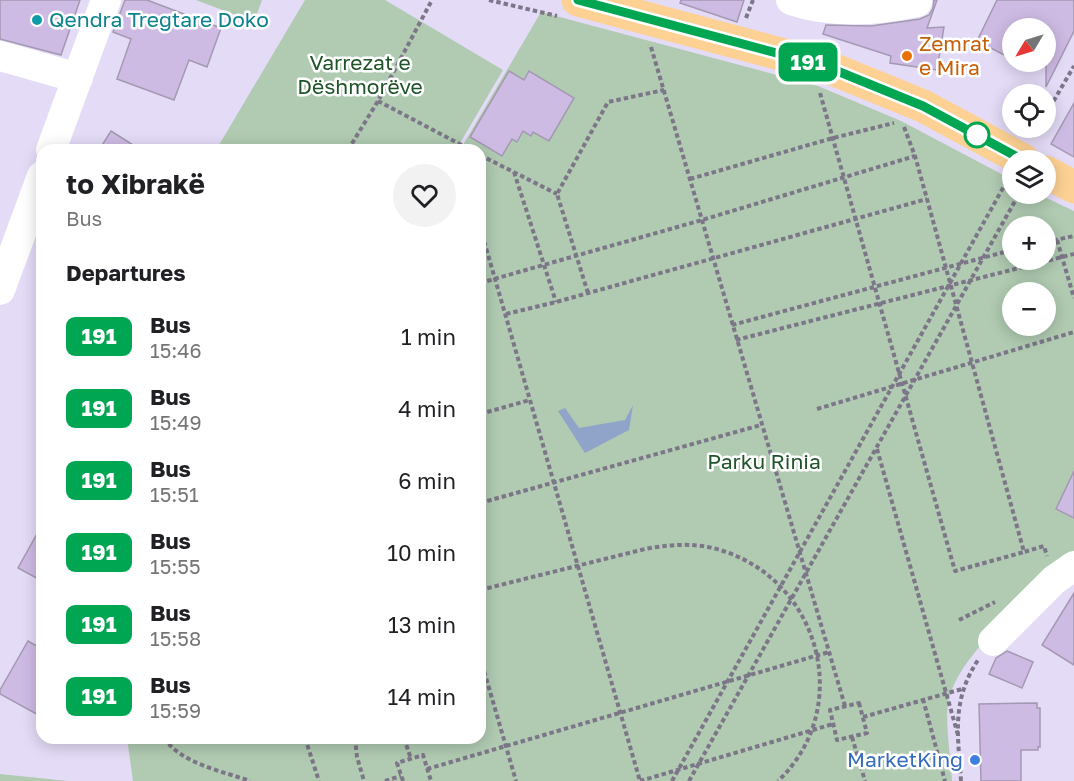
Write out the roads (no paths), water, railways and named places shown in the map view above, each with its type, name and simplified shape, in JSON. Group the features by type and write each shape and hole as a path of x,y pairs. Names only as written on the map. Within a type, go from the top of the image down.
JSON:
{"main road":[{"path":"578,0 825,66 923,106 1002,157"},
{"path":"1056,177 1074,187"}],"street":[{"path":"53,144 106,0"},
{"path":"791,0 828,8 858,10 889,8 917,2"},
{"path":"0,56 78,78"},
{"path":"0,290 7,249 36,189"},
{"path":"993,641 1064,573"}],"water":[{"path":"633,405 629,430 585,453 558,411 565,408 579,428 625,420"}],"place":[{"name":"Qendra Tregtare Doko","path":"37,20"},
{"name":"Zemrat e Mira","path":"907,56"},
{"name":"MarketKing","path":"975,760"}],"park label":[{"name":"Varrezat e Dëshmorëve","path":"360,75"},
{"name":"Parku Rinia","path":"764,462"}]}
